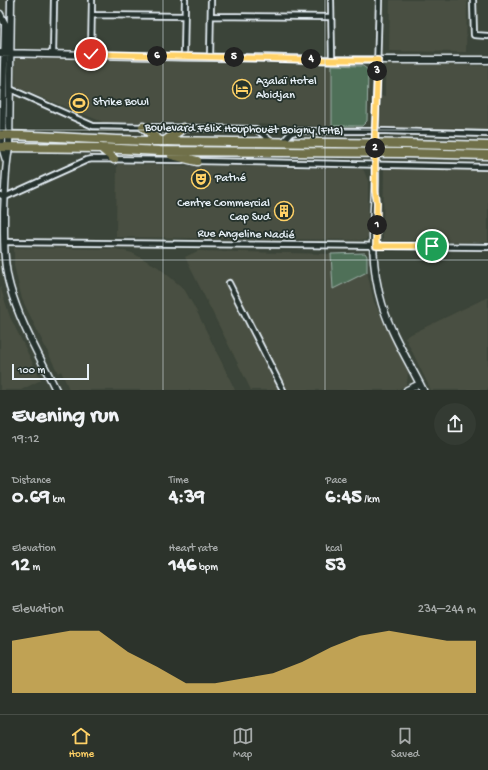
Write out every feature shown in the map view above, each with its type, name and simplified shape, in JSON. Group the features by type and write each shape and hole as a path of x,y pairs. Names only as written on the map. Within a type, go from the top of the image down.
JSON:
{"highway":[{"path":"143,127 162,141 183,128"},
{"name":"Boulevard Félix Houphouët Boigny (FHB)","path":"4,135 162,141 405,142 488,146"},
{"name":"Boulevard Félix Houphouët Boigny (FHB)","path":"4,147 101,148 160,151 488,155"},
{"path":"101,148 114,159"},
{"path":"160,151 197,161"}],"street":[{"path":"5,53 11,0"},
{"path":"53,54 54,0"},
{"path":"91,54 92,0"},
{"path":"184,57 185,0"},
{"path":"210,57 211,0"},
{"path":"331,0 332,60"},
{"path":"379,0 375,131 374,247 376,280 382,305 388,321 421,387 407,390"},
{"path":"473,0 474,35 488,36"},
{"path":"0,14 5,24 4,147 6,161 2,196 7,275 13,297 22,319 56,390"},
{"path":"92,15 184,16"},
{"path":"211,16 331,17"},
{"path":"5,53 332,60 488,60"},
{"path":"5,90 93,126 256,129 271,142"},
{"path":"283,142 291,133 299,131 375,131 488,134"},
{"path":"2,196 87,160 96,159 488,167"},
{"name":"Rue Angeline Nadié","path":"4,242 488,247"},
{"path":"229,283 283,390"}],"shaded area":[{"path":"390,0 467,0 466,52 389,51"},
{"path":"15,58 363,66 368,70 367,121 362,126 358,127 181,122 103,122 16,87"},
{"path":"385,64 488,66 488,130 379,129 380,96 385,96"},
{"name":"Centre Commercial Cap Sud","path":"117,164 362,169 368,181 368,236 365,240 116,237"},
{"path":"384,168 488,170 488,242 383,241"},
{"path":"14,248 116,249 132,253 158,267 184,289 198,314 235,390 68,390 69,389 61,371 58,373 22,299 14,265"},
{"path":"198,251 331,254 365,253 367,256 367,272 374,302 408,372 405,386 396,390 251,390 185,257"},
{"path":"0,286 10,317 41,380 21,390 0,390"},
{"path":"488,297 488,390 431,390 405,337"}],"green space":[{"path":"332,65 363,66 368,70 367,121 362,126 332,126"},
{"path":"365,253 367,256 367,272 333,289 331,254"}],"place":[{"name":"Azalaï Hotel Abidjan","path":"242,89"},
{"name":"Strike Bowl","path":"79,103"},
{"name":"Pathé","path":"201,179"},
{"name":"Centre Commercial Cap Sud","path":"284,211"}],"route":[{"path":"91,54 378,60 375,131 375,191 377,202 376,246 432,246"}]}
